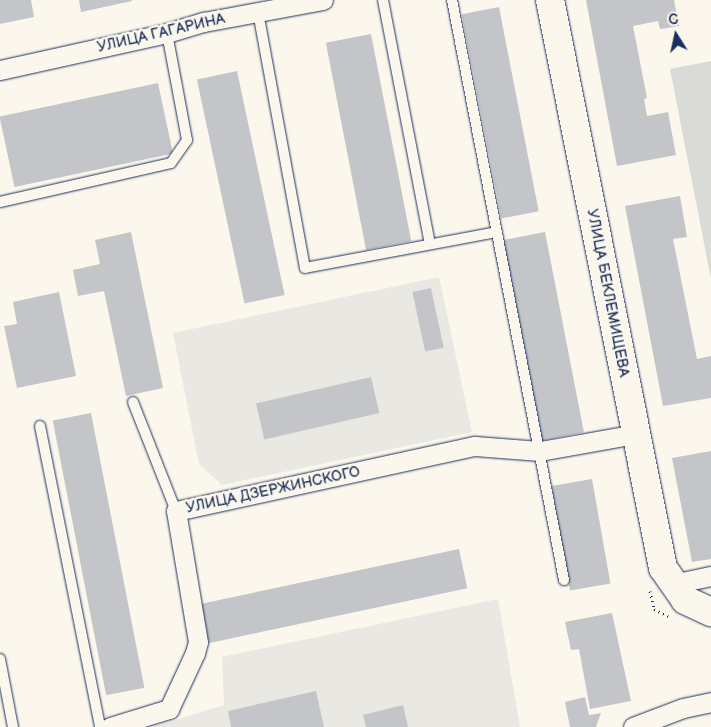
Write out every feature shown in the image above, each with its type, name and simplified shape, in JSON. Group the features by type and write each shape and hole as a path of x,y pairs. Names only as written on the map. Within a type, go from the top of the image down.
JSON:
{"main road":[{"name":"УЛИЦА БЕКЛЕМИЩЕВА","path":"550,0 663,568 684,600 711,612"}],"street":[{"name":"УЛИЦА ГАГАРИНА","path":"0,70 258,12 323,0"},
{"name":"УЛИЦА ДЗЕРЖИНСКОГО","path":"110,727 169,709 198,642 176,511 475,446 540,451 635,434"},
{"path":"672,584 711,576"},
{"path":"633,727 683,708 711,702"}],"lane":[{"path":"383,0 430,244"},
{"path":"452,0 564,580"},
{"path":"258,12 305,268 497,232"},
{"path":"0,202 171,164 187,140 167,33"},
{"path":"134,402 176,511"},
{"path":"40,426 100,727"},
{"path":"0,659 13,727"}],"shaded area":[{"path":"711,61 711,279 670,69"},
{"path":"439,277 472,432 222,485 199,464 173,333"},
{"path":"498,599 520,727 153,727 224,705 222,657"}],"building":[{"path":"0,0 31,0 34,17 0,24"},
{"path":"79,0 132,0 132,1 81,12"},
{"path":"586,0 674,0 679,26 660,29 658,21 633,26 647,98 644,99 647,116 668,112 676,155 617,166"},
{"path":"499,7 539,211 501,218 462,14"},
{"path":"371,34 411,241 366,250 326,43"},
{"path":"237,71 285,295 245,304 197,80"},
{"path":"158,83 173,153 15,187 0,117"},
{"path":"680,196 687,237 673,239 697,359 711,356 711,398 663,406 625,206"},
{"path":"131,232 163,388 126,396 104,291 78,296 73,270 100,264 95,240"},
{"path":"545,232 584,432 542,440 503,240"},
{"path":"431,288 444,348 425,352 412,292"},
{"path":"59,292 76,376 17,388 4,326 17,324 13,302"},
{"path":"371,377 379,413 264,440 256,404"},
{"path":"91,413 144,688 106,695 53,420"},
{"path":"711,451 711,559 692,562 672,458"},
{"path":"592,479 610,583 570,591 552,486"},
{"path":"459,549 467,588 206,644 198,605"},
{"path":"612,613 631,701 590,709 579,649 571,650 565,622"},
{"path":"316,691 324,727 231,727 228,711"},
{"path":"585,697 589,715 601,713 596,727 570,727 565,702"},
{"path":"403,705 408,727 366,727 363,715"}]}
